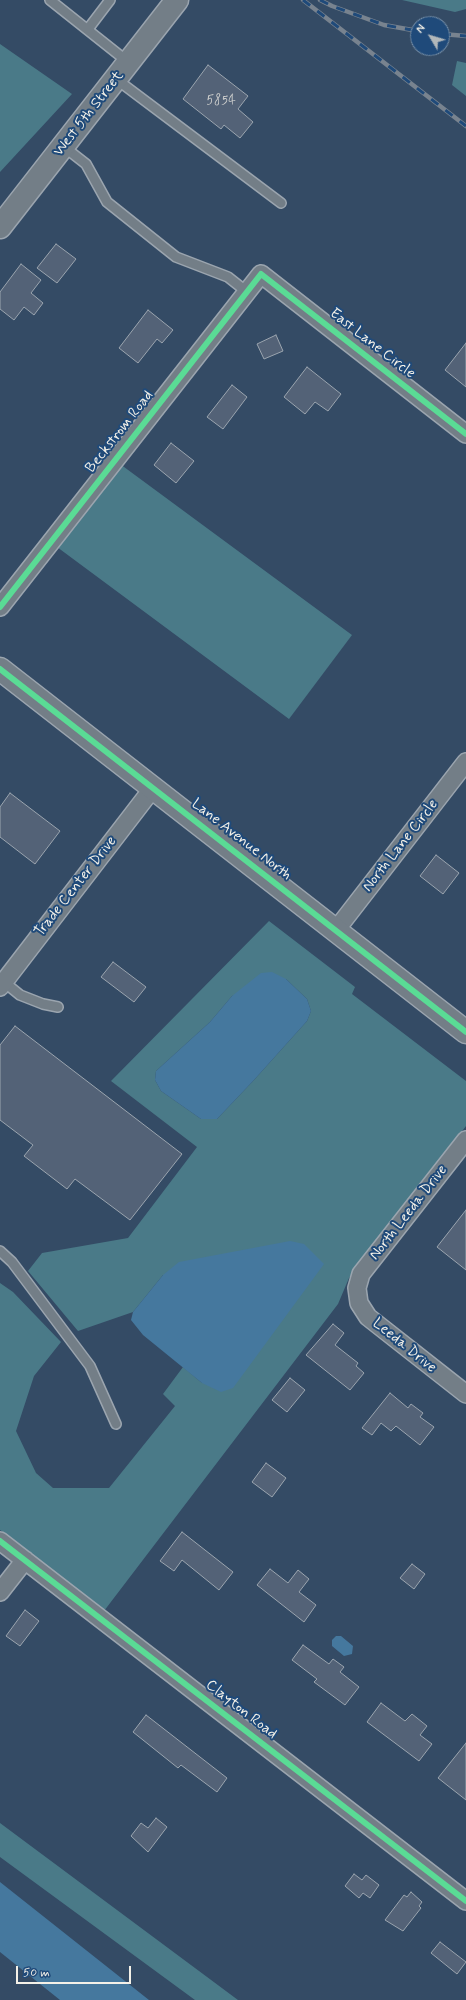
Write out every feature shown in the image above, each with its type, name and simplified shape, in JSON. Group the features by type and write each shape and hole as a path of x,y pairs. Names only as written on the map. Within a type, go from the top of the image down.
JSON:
{"main road":[{"name":"West 5th Street","path":"0,227 177,0"},
{"name":"Lane Avenue North","path":"0,669 466,1032"}],"street":[{"name":"Beckstrom Road","path":"0,607 262,274"},
{"name":"East Lane Circle","path":"262,274 466,434"},
{"name":"North Lane Circle","path":"336,930 466,762"},
{"name":"Trade Center Drive","path":"2,982 153,788"},
{"name":"North Leeda Drive","path":"357,1288 361,1274 466,1140"},
{"name":"Leeda Drive","path":"357,1288 359,1303 368,1317 466,1394"},
{"name":"Clayton Road","path":"0,1541 466,1901"},
{"path":"0,1592 25,1560"}],"lane":[{"path":"50,0 88,29 122,70 281,203"},
{"path":"88,29 110,0"},
{"path":"63,146 86,164 107,202 176,257 228,277 247,292"},
{"path":"2,982 20,995 43,1004 58,1007"},
{"path":"0,1251 12,1262 90,1366 116,1424"}],"shaded area":[{"path":"402,0 466,0 466,9 455,12"},
{"path":"0,44 72,94 0,172"},
{"path":"457,61 466,63 466,96 452,85"},
{"path":"120,464 352,635 289,719 57,547"},
{"path":"269,921 355,987 352,994 466,1081 466,1126 349,1278 338,1304 104,1611 0,1530 0,1283 13,1292 61,1342 34,1376 16,1431 36,1473 53,1488 109,1488 175,1406 163,1394 183,1367 202,1383 163,1275 133,1312 78,1331 28,1271 42,1253 128,1238 197,1147 111,1081","holes":["286,979 307,999 311,1011 307,1021 217,1119 201,1119 161,1091 155,1080 156,1071 210,1022 232,996"]},
{"path":"272,972 286,979 307,999 311,1011 307,1021 217,1119 201,1119 161,1091 155,1080 156,1071 210,1022 232,996 261,973"},
{"path":"290,1241 304,1244 324,1264 233,1388 221,1392 202,1383 143,1335 131,1320 133,1312 163,1275 179,1262"},
{"path":"336,1636 341,1636 353,1646 352,1654 344,1656 332,1646 332,1640"},
{"path":"0,1823 238,2000 195,2000 0,1857"},
{"path":"0,1882 149,2000 60,2000 0,1952"}],"building":[{"path":"208,65 248,96 238,109 253,122 240,138 224,125 221,129 183,99"},
{"path":"56,244 76,259 57,283 37,268"},
{"path":"21,264 41,280 31,293 43,303 34,315 24,307 14,320 0,309 0,292"},
{"path":"148,310 173,330 162,343 157,339 138,363 119,348"},
{"path":"276,335 283,351 264,359 257,344"},
{"path":"466,343 466,387 445,370"},
{"path":"307,367 341,394 328,411 315,402 305,414 284,397"},
{"path":"232,385 247,397 223,429 207,417"},
{"path":"171,443 194,461 176,483 154,465"},
{"path":"10,793 60,831 35,864 0,837 0,807"},
{"path":"436,855 459,873 443,894 420,876"},
{"path":"113,962 146,987 134,1002 101,977"},
{"path":"15,1026 182,1154 130,1220 75,1179 67,1189 24,1156 33,1145 0,1120 0,1045"},
{"path":"466,1210 466,1270 437,1247"},
{"path":"333,1324 344,1333 335,1345 358,1363 356,1366 364,1373 350,1390 306,1355"},
{"path":"290,1378 305,1390 287,1412 272,1400"},
{"path":"390,1393 408,1408 411,1404 423,1413 420,1417 434,1427 420,1445 396,1426 391,1431 381,1423 372,1435 362,1428"},
{"path":"266,1463 286,1478 272,1497 252,1482"},
{"path":"182,1532 233,1572 219,1590 182,1560 174,1571 160,1561"},
{"path":"412,1564 425,1574 414,1589 400,1578"},
{"path":"270,1569 288,1583 298,1570 309,1579 299,1592 316,1605 304,1622 257,1585"},
{"path":"25,1610 39,1621 20,1646 6,1636"},
{"path":"303,1645 329,1664 333,1659 344,1667 340,1672 359,1687 345,1705 314,1682 317,1679 292,1660"},
{"path":"381,1703 405,1721 412,1714 427,1726 420,1735 432,1744 419,1761 367,1722"},
{"path":"146,1715 227,1778 217,1792 181,1765 178,1768 133,1732"},
{"path":"466,1743 466,1800 438,1778"},
{"path":"156,1818 167,1827 148,1852 131,1836 141,1823 148,1828"},
{"path":"354,1874 362,1880 366,1875 379,1885 370,1898 363,1893 359,1898 345,1886"},
{"path":"411,1892 422,1902 419,1906 421,1908 403,1931 385,1920 404,1895 407,1897"},
{"path":"440,1942 466,1962 457,1974 431,1953"}],"railway":[{"path":"303,0 466,126"},
{"path":"320,0 332,6 384,25 410,30"},
{"path":"450,35 466,36"}],"cycle path":[{"path":"0,607 261,274 466,434"},
{"path":"0,669 466,1032"},
{"path":"0,1541 466,1901"}]}
